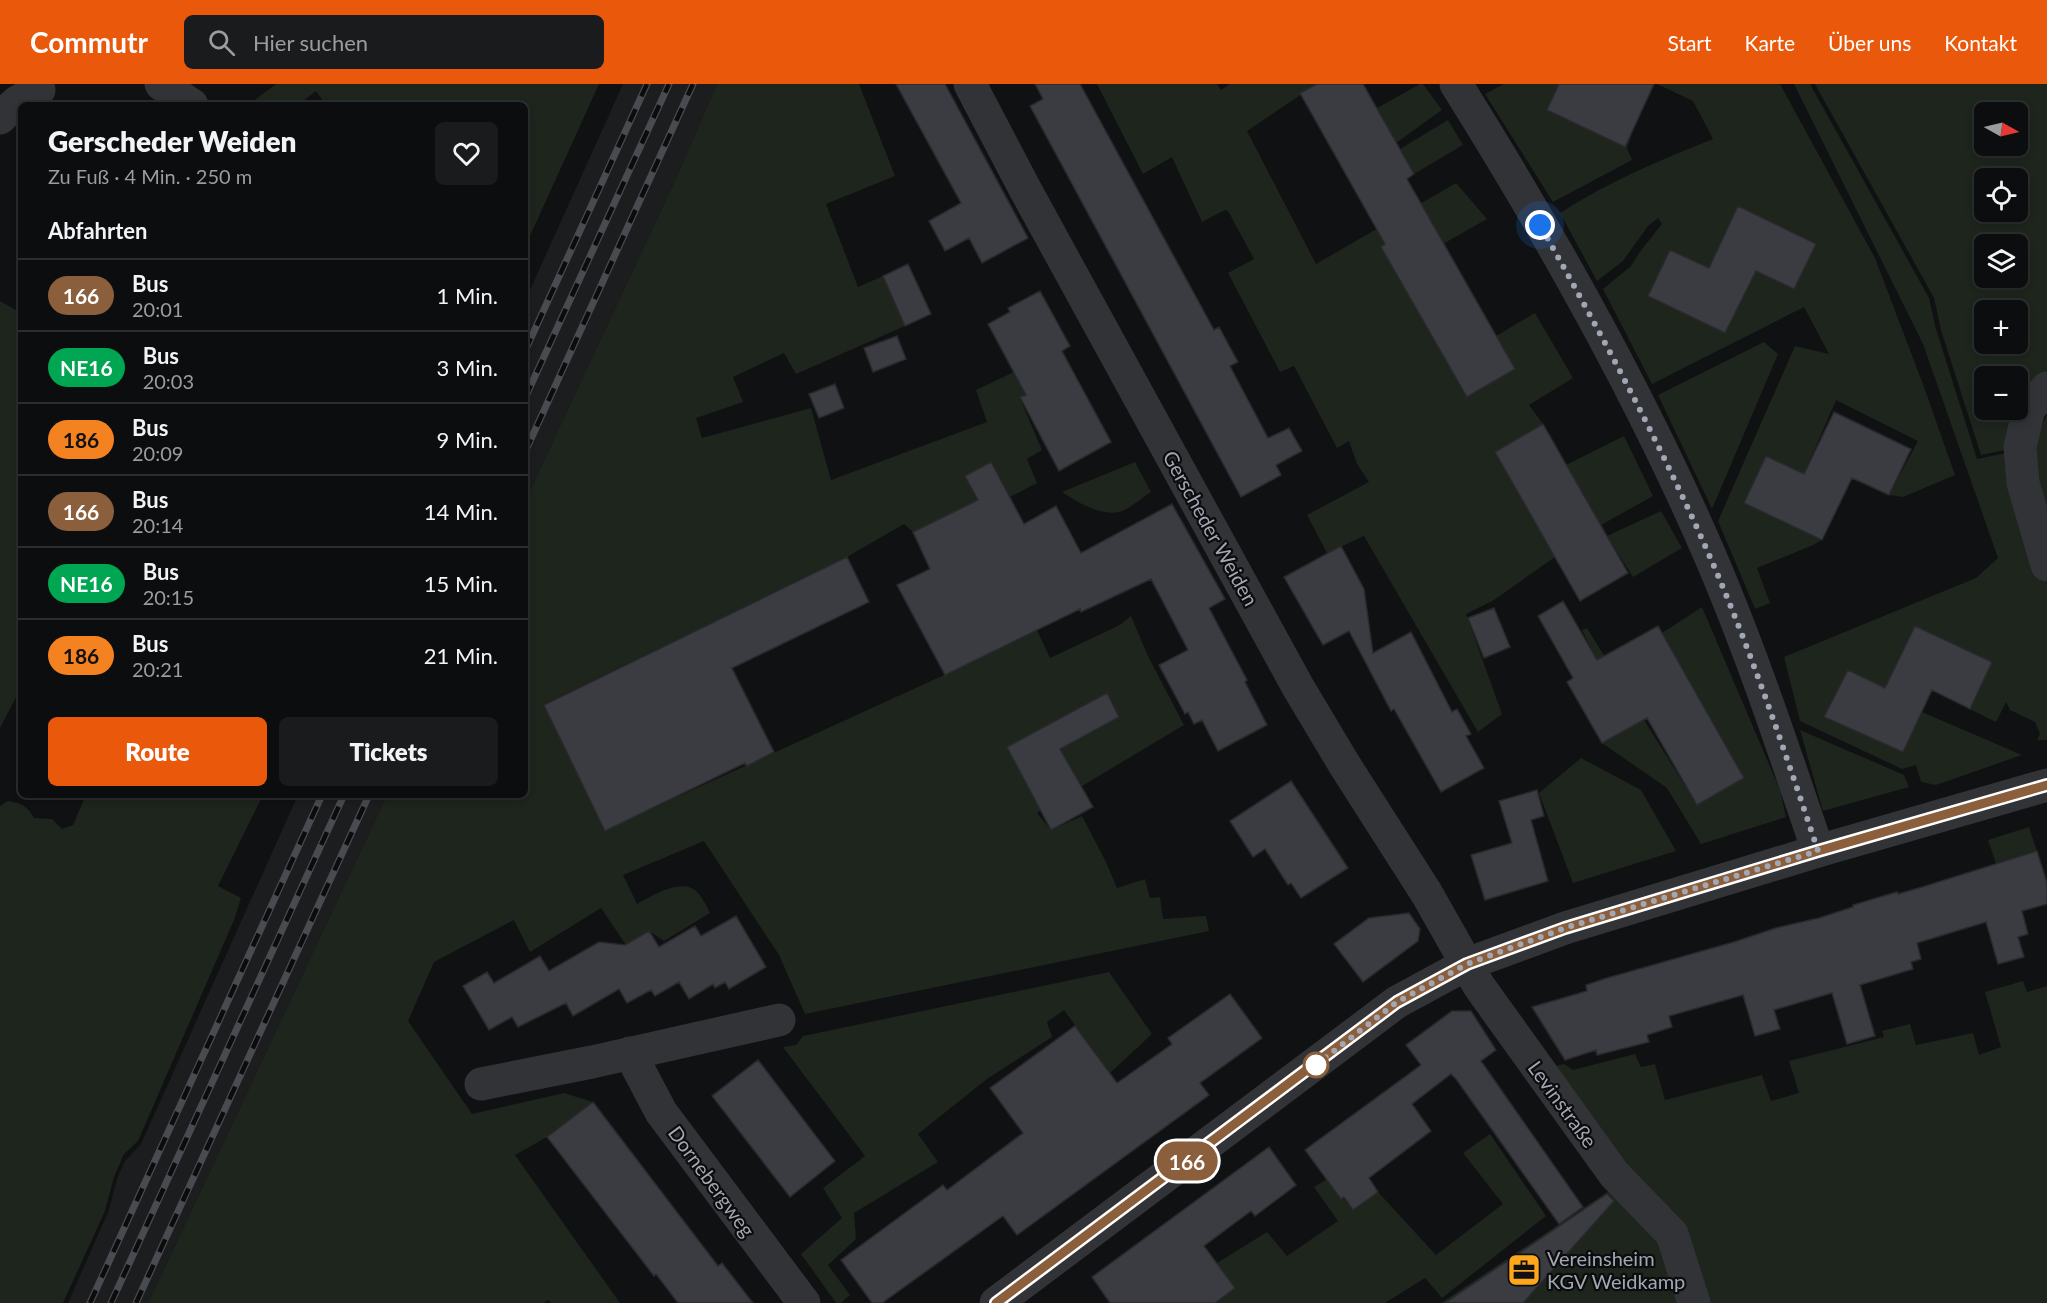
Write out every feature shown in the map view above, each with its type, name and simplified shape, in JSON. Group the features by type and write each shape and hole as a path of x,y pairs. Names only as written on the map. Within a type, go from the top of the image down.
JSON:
{"street":[{"path":"161,84 188,102"},
{"name":"Gerscheder Weiden","path":"970,84 1024,189 1298,687 1427,894 1467,964"},
{"path":"1456,84 1591,317 1685,500 1738,625 1818,851"},
{"path":"0,118 17,102 45,86"},
{"path":"2047,388 2029,409 2020,447 2023,483 2047,565"},
{"path":"996,1303 1397,1002 1467,964 1565,928 1818,851 2047,785"},
{"name":"Levinstraße","path":"1467,964 1499,1015 1614,1174 1672,1234 1694,1303"},
{"path":"481,1084 779,1020"},
{"name":"Dornebergweg","path":"630,1053 661,1112 804,1303"}],"shaded area":[{"path":"276,84 599,84 528,240 528,102 324,102 316,91 302,102 252,102"},
{"path":"623,84 717,84 677,176 528,495 528,294"},
{"path":"717,84 859,84 895,176 826,204 858,287 883,276 905,326 796,374 784,353 733,377 743,402 696,418 702,438 811,408 831,480 987,422 976,390 1016,371 1030,396 1020,398 1042,450 1027,459 1037,483 1010,497 991,462 965,476 979,501 913,532 904,524 847,557 544,704 605,830 1037,630 1050,658 1120,625 1131,616 1148,656 1184,725 1037,813 1051,830 1082,816 1117,888 1145,879 1150,898 1160,897 1163,919 1206,916 1209,931 805,1014 779,955 704,841 623,875 637,904 668,889 684,886 692,888 703,900 710,913 664,941 649,931 626,945 601,908 530,952 514,920 434,962 408,1021 472,1114 564,1093 593,1102 547,1137 515,1155 620,1303 551,1303 548,1300 544,1303 148,1303 386,798 528,798 528,495 677,176"},
{"path":"1097,84 1217,84 1221,90 1230,84 1317,84 1247,131 1316,264 1456,183 1487,219 1443,244 1467,397 1515,369 1496,336 1535,313 1573,378 1529,405 1543,424 1495,452 1555,557 1494,600 1466,614 1502,714 1478,732 1364,536 1327,553 1307,515 1369,482 1357,464 1349,441 1337,448 1294,366 1280,372 1228,273 1254,259 1228,211 1225,210 1202,222 1172,157 1143,174"},
{"path":"1423,84 1442,110 1396,143 1377,108"},
{"path":"1504,84 1649,84 1627,148 1632,160 1553,202 1485,94"},
{"path":"1657,84 1780,84 1875,258 1955,475 1903,497 1889,495 1918,441 1836,400 1804,474 1766,456 1744,503 1822,540 1757,568 1770,603 1755,609 1718,521 1795,346 1829,354 1804,307 1652,384 1603,289 1631,266 1662,224 1658,218 1648,226 1623,261 1597,281 1560,213 1635,172 1713,139 1693,101"},
{"path":"1794,84 1810,84 1929,298 1936,329 1977,459 2016,451 2018,480 2047,584 2047,740 2037,740 2040,734 2035,722 2010,710 2006,702 1996,722 1929,689 1922,712 2022,755 1936,785 1921,782 1916,765 1902,769 1800,721 1784,657 1976,578 1998,558 1923,344"},
{"path":"1815,84 2047,84 2047,375 2028,417 2028,366 1974,366 1974,420 2027,420 2014,448 1981,455 1941,330 1934,298"},
{"path":"1448,120 1463,145 1414,174 1400,149"},
{"path":"0,301 18,311 18,694 0,728"},
{"path":"1764,342 1778,354 1712,509 1658,395"},
{"path":"2047,415 2047,510 2037,473 2036,452 2037,441"},
{"path":"1624,436 1653,496 1601,525 1566,465"},
{"path":"1135,462 1151,492 1123,511 1112,513 1097,510 1081,504 1062,492"},
{"path":"1661,511 1682,548 1633,577 1607,536"},
{"path":"1702,607 1780,790 1786,817 1701,844 1667,788 1602,743 1626,730 1599,664 1582,630 1587,628 1697,805 1744,777 1662,633"},
{"path":"1800,730 1904,775 1909,787 1823,811"},
{"path":"1581,758 1641,790 1676,851 1573,883 1539,793"},
{"path":"85,798 262,798 218,886 241,898 234,920 138,1141 124,1154 114,1177 105,1211 63,1303 0,1303 0,806 8,801 20,804 27,808 34,818 52,819 62,829 73,825"},
{"path":"297,798 386,798 148,1303 68,1303 109,1210 117,1179 125,1161 141,1144"},
{"path":"2029,827 2037,851 1996,864 1988,840"},
{"path":"1109,972 1152,1034 1110,1073 1064,1010 1047,1022 1052,1037 987,1079 918,1134 938,1162 854,1213 856,1239 828,1265 850,1295 841,1303 836,1303 801,1254 842,1218 823,1188 865,1156 783,1047 796,1045 803,1036"},
{"path":"2023,981 2027,992 2047,986 2047,1303 1441,1303 1618,1185 1548,1068 1564,1064 1573,1070 1635,1054 1641,1067 1655,1064 1665,1100 1762,1075 1771,1101 1799,1093 1789,1061 1884,1037 1882,1031 1910,1024 1916,1045 1973,1033 1979,1055 2001,1047 1985,992"},
{"path":"1490,1134 1546,1216 1442,1298 1425,1278 1385,1303 1215,1303 1235,1288 1217,1263 1267,1232 1287,1256 1338,1221 1314,1187 1327,1179 1353,1210 1378,1192 1436,1255 1503,1204 1463,1153"}],"building":[{"path":"896,84 945,84 1028,238 982,263 969,238 945,251 929,221 961,203"},
{"path":"1035,84 1080,84 1214,330 1219,327 1238,362 1230,366 1268,438 1289,428 1302,451 1276,465 1281,475 1241,497 1030,106 1043,99"},
{"path":"1317,84 1363,84 1414,174 1407,179 1515,369 1467,397 1381,247 1385,244 1300,93"},
{"path":"1559,84 1654,84 1625,147 1547,110"},
{"path":"1738,206 1816,244 1794,289 1756,271 1725,333 1648,296 1670,250 1709,268"},
{"path":"908,264 931,314 905,326 883,276"},
{"path":"1040,291 1070,346 1062,351 1111,442 1059,471 1020,397 1026,395 988,324 1010,312 1008,308"},
{"path":"897,336 906,359 873,372 864,348"},
{"path":"835,384 844,408 819,418 809,394"},
{"path":"1834,412 1911,449 1889,495 1852,478 1822,540 1744,503 1766,456 1804,474"},
{"path":"1543,424 1628,573 1580,601 1495,452"},
{"path":"991,462 1024,524 1056,506 1081,553 1172,504 1225,599 1209,608 1247,680 1245,682 1267,725 1218,751 1202,720 1194,724 1188,712 1185,714 1159,665 1188,650 1151,579 1081,612 1080,609 945,675 897,585 930,569 913,532 978,500 965,476"},
{"path":"1341,546 1364,589 1373,653 1411,632 1452,712 1457,709 1471,734 1466,736 1484,768 1441,792 1394,709 1391,711 1349,631 1323,645 1284,577"},
{"path":"847,557 869,602 732,668 774,752 747,766 745,763 605,831 544,705"},
{"path":"1563,601 1597,660 1658,626 1744,778 1697,805 1647,718 1602,743 1567,682 1573,678 1538,616"},
{"path":"1494,608 1510,647 1484,658 1468,618"},
{"path":"1915,626 1992,662 1970,709 1932,690 1903,752 1824,717 1848,670 1885,688"},
{"path":"1107,693 1119,717 1060,749 1093,807 1051,830 1007,747"},
{"path":"1291,781 1348,868 1301,898 1291,883 1288,885 1265,849 1253,857 1230,821"},
{"path":"1537,790 1544,816 1531,820 1548,881 1485,900 1471,855 1512,843 1499,801"},
{"path":"2037,851 2047,883 2047,904 2022,911 2028,934 2018,937 2024,957 1998,964 1986,922 1917,943 1921,959 1911,962 1913,969 1860,985 1875,1036 1847,1044 1832,993 1774,1010 1780,1029 1755,1036 1743,995 1669,1016 1672,1027 1647,1035 1649,1042 1597,1055 1596,1050 1565,1060 1532,1007 1587,991 1586,985 1607,978 1776,928 1819,918 1853,907 1853,905 1919,888"},
{"path":"1409,913 1420,929 1418,941 1363,982 1334,944 1369,918"},
{"path":"736,916 766,967 729,989 725,982 715,988 713,984 689,999 679,982 655,996 651,990 627,1003 619,989 573,1016 566,1003 518,1027 512,1017 489,1030 463,986 487,972 494,983 540,956 549,971 599,942 625,945 649,931 659,947 695,926 701,936"},
{"path":"1230,994 1262,1038 1200,1083 1209,1095 1017,1235 1003,1216 882,1303 872,1303 841,1260 943,1185 947,1190 1023,1133 990,1088 1075,1026 1117,1083 1172,1044 1168,1038"},
{"path":"1452,1011 1471,1011 1496,1050 1481,1061 1583,1207 1559,1224 1451,1074 1412,1104 1431,1131 1369,1178 1378,1192 1353,1210 1344,1197 1341,1199 1305,1150 1421,1065 1406,1045"},
{"path":"758,1060 835,1161 790,1197 712,1096"},
{"path":"593,1102 718,1266 722,1263 753,1303 678,1303 656,1274 654,1276 547,1137"},
{"path":"1269,1147 1296,1185 1255,1216 1251,1211 1204,1246 1235,1288 1215,1303 1110,1303 1092,1277"},
{"name":"Vereinsheim KGV Weidkamp","path":"1607,1194 1614,1201 1523,1303 1445,1303"}],"railway":[{"path":"528,344 647,84"},
{"path":"528,391 669,84"},
{"path":"528,445 693,84"},
{"path":"90,1303 321,798"},
{"path":"111,1303 343,798"},
{"path":"136,1303 368,798"}],"bus line":[{"name":"166","path":"996,1303 1326,1058 1397,1002 1467,964 1523,942 1607,915 2047,785"}],"place":[{"name":"Vereinsheim KGV Weidkamp","path":"1524,1270"}],"route":[{"path":"1316,1065 1308,1071 1397,1002 1478,959 1607,915 1818,851 1738,625 1685,500 1641,411 1540,225"}]}
